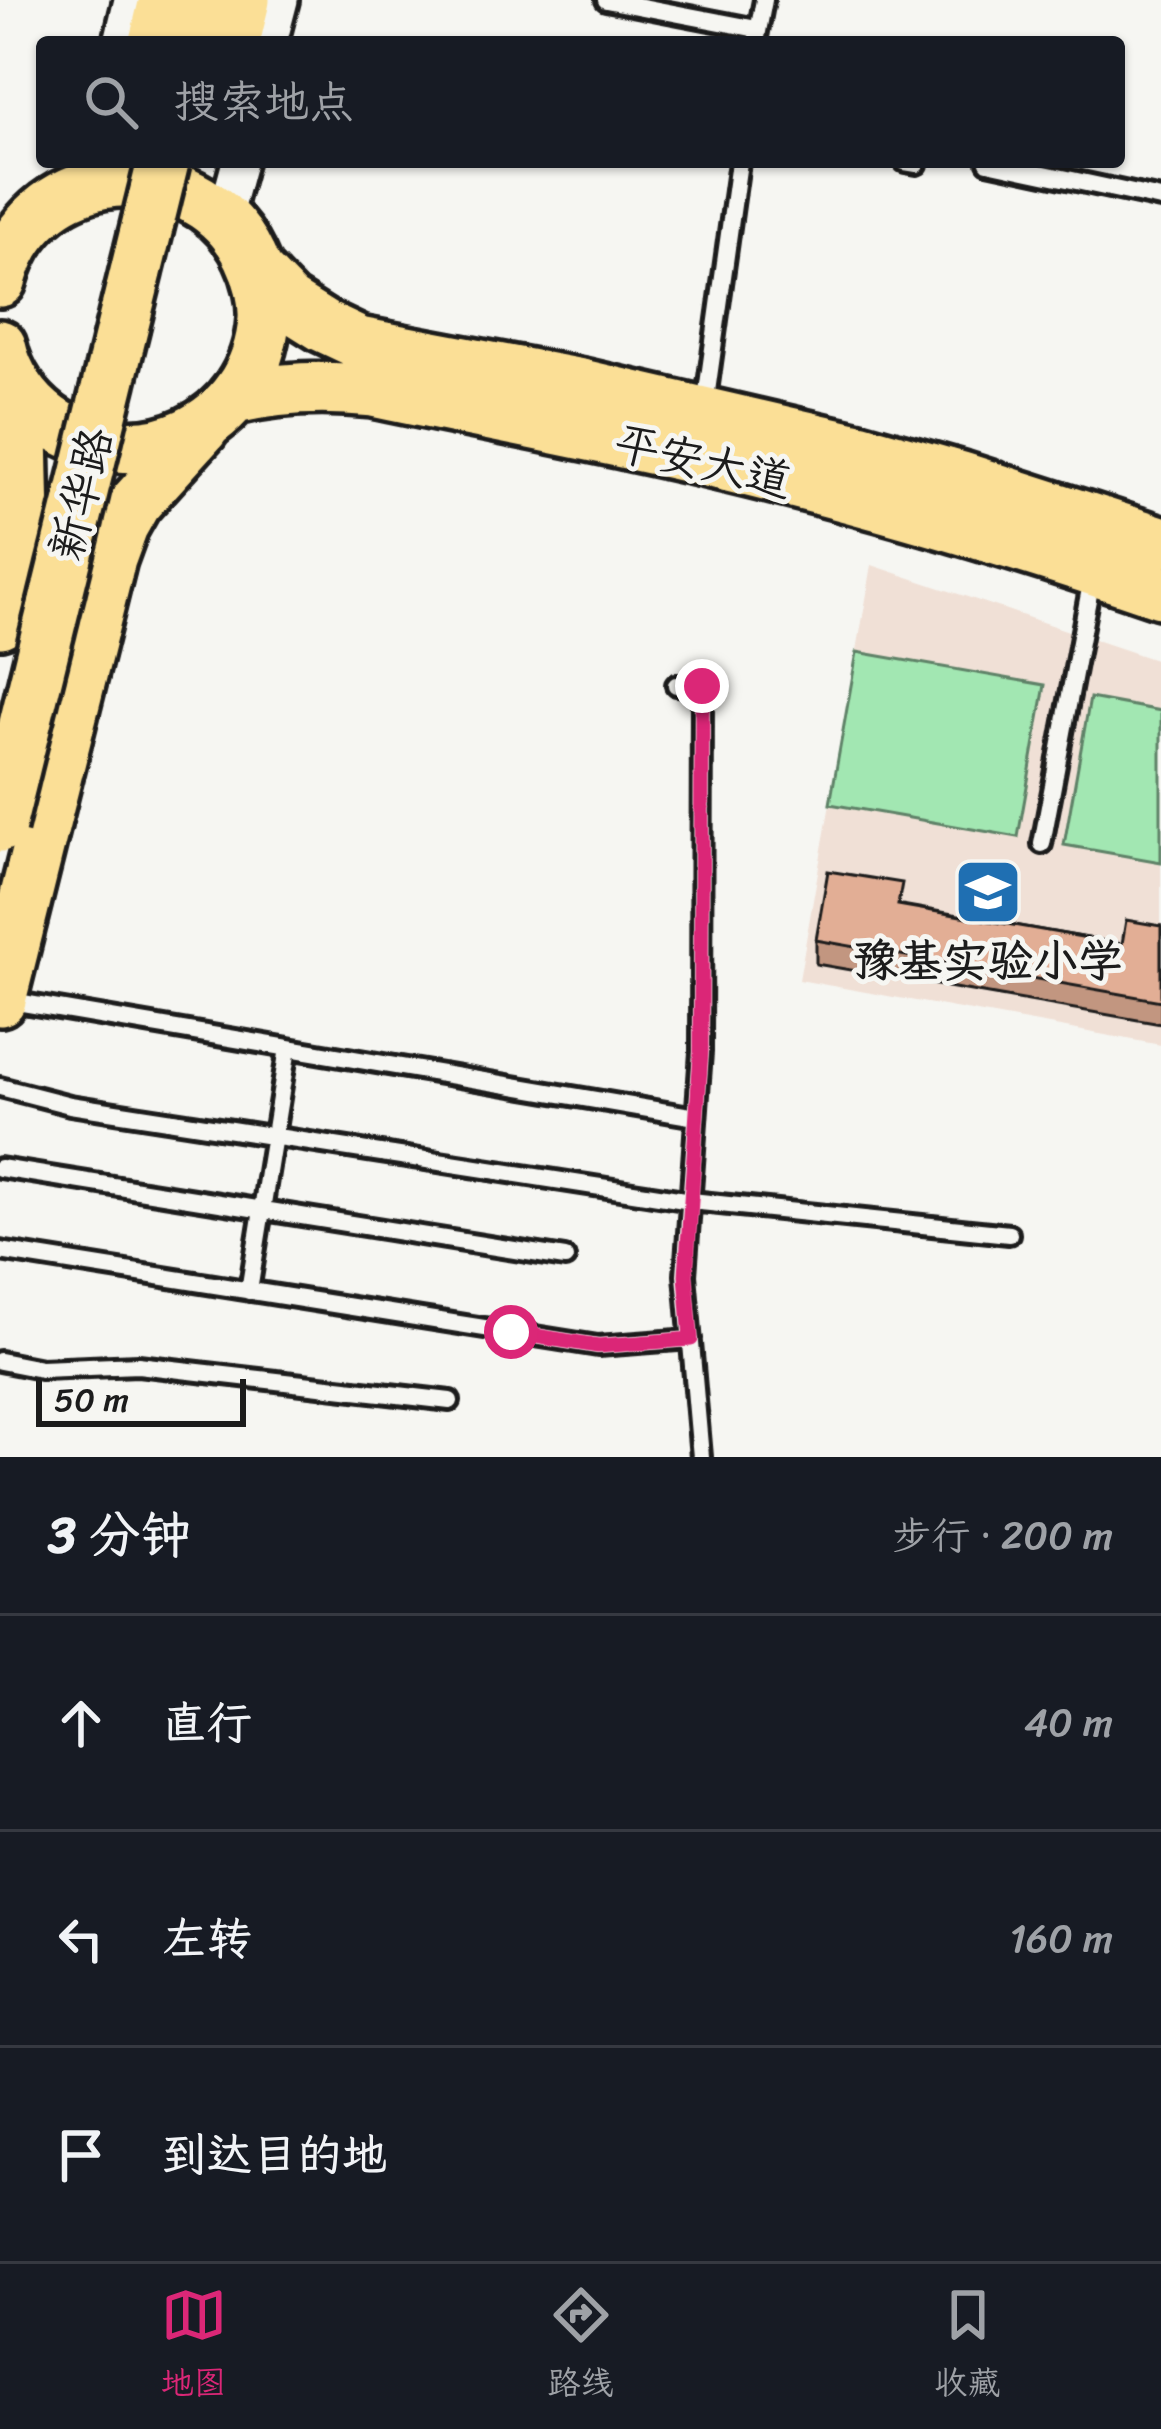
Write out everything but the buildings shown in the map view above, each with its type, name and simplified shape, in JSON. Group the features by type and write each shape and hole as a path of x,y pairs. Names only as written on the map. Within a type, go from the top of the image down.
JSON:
{"main road":[{"path":"156,36 165,0"},
{"path":"176,36 185,0"},
{"path":"195,36 204,0"},
{"path":"235,36 244,0"},
{"name":"新华路","path":"0,749 144,168"},
{"name":"新华路","path":"0,826 162,168"},
{"path":"212,168 224,218"},
{"path":"0,281 12,236 94,171 113,181 153,182 191,195 224,218 244,243 257,272 264,315 256,359 220,411 135,502 122,526 0,1000"},
{"name":"平安大道","path":"257,272 288,304 359,343 704,412 962,478 1102,547 1161,592"},
{"path":"0,622 24,525 23,452 4,361"},
{"name":"平安大道","path":"4,361 38,412 67,432 101,445 137,448 173,441 220,411 268,390 333,387 678,454 1102,547 1161,542"}],"street":[{"path":"122,36 131,0"},
{"path":"272,36 281,0"},
{"path":"224,218 237,168"}],"lane":[{"path":"607,0 757,36 764,0"},
{"path":"704,412 738,168"},
{"path":"1016,168 1161,199"},
{"path":"1042,844 1102,547"},
{"path":"676,686 702,686 701,1052 686,1275 701,1457"},
{"path":"0,1000 696,1117"},
{"path":"250,1291 288,1048"},
{"path":"0,1088 70,1105 691,1201 1009,1234"},
{"path":"0,1168 566,1258"},
{"path":"0,1250 598,1346 691,1339"},
{"path":"0,1360 41,1370 138,1365 450,1401"}],"shaded area":[{"name":"豫基实验小学","path":"872,565 1161,662 1161,1045 799,980"}],"green space":[{"path":"857,652 1045,685 1018,837 830,804"},
{"path":"1090,698 1161,711 1161,862 1064,845"}],"place":[{"name":"豫基实验小学","path":"988,892"}],"route":[{"path":"511,1332 598,1346 691,1339 686,1275 701,1052 702,686"}]}
